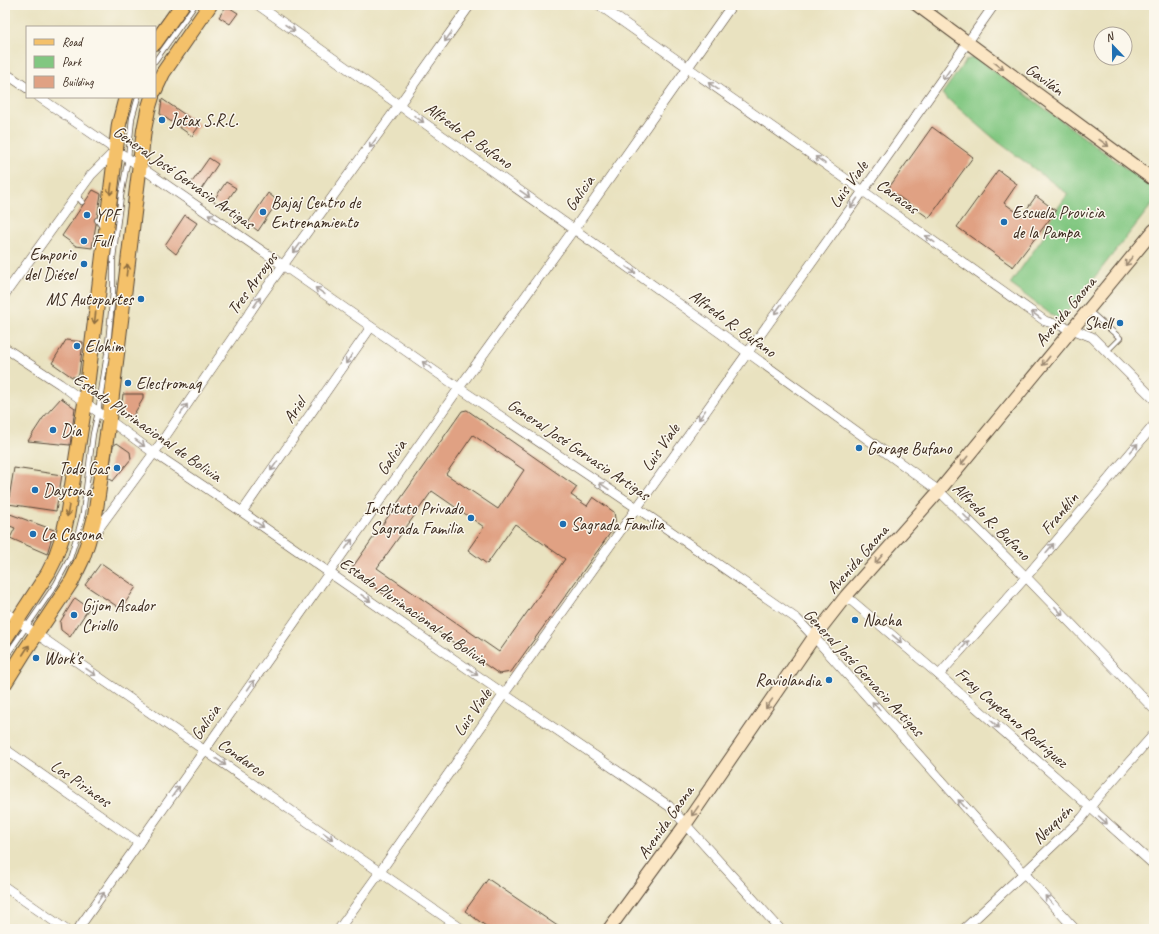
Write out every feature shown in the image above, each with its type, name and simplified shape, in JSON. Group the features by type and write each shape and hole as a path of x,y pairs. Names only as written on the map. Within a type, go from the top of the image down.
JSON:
{"main road":[{"path":"156,42 182,5"},
{"path":"156,88 163,73 210,5"},
{"name":"Gavilán","path":"916,5 1154,180"},
{"path":"5,683 54,561 63,535 67,517 85,403 101,226 122,154 119,124 126,98"},
{"path":"5,639 27,627 72,581 82,560 88,542 95,516 103,416 144,130 152,98"},
{"name":"Avenida Gaona","path":"609,929 685,825 814,637 846,596 939,491 1154,230"}],"street":[{"name":"Alfredo R. Bufano","path":"258,5 747,352 939,491 1026,577 1154,709"},
{"name":"Tres Arroyos","path":"88,542 154,453 263,293 400,105 470,5"},
{"name":"Caracas","path":"599,5 1046,321 1092,337 1154,399"},
{"name":"Galicia","path":"78,929 459,388 574,229 732,5"},
{"name":"Luis Viale","path":"339,929 504,694 994,5"},
{"path":"5,73 26,87"},
{"name":"General José Gervasio Artigas","path":"40,98 459,388 797,619 1075,929"},
{"path":"5,294 79,198 91,175 122,154"},
{"name":"Ariel","path":"242,512 371,327"},
{"name":"Estado Plurinacional de Bolivia","path":"5,348 60,384 154,453 669,806 780,929"},
{"name":"Franklin","path":"939,674 1026,577 1154,425"},
{"name":"Fray Cayetano Rodríguez","path":"846,596 939,674 1154,865"},
{"name":"Condarco","path":"5,612 462,929"},
{"name":"Neuquén","path":"964,929 1079,821 1154,734"},
{"name":"Los Pirineos","path":"5,749 139,843"},
{"path":"5,887 65,929"}],"lane":[{"path":"156,60 195,5"},
{"path":"5,658 56,584 70,558 83,513 93,434 103,416 113,292 113,258 120,201 122,154 138,98"},
{"path":"1087,310 1120,338 1106,352"}],"green space":[{"path":"972,58 979,60 1154,189 1154,202 1060,321 1010,284 1047,232 1043,228 1068,194 997,141 942,94 966,60"}],"building":[{"path":"225,8 230,8 238,13 230,24 219,17"},
{"path":"162,99 200,125 192,136 160,114"},
{"path":"932,127 973,157 929,218 888,189"},
{"path":"209,158 218,164 200,191 190,185"},
{"name":"Escuela Provicia de la Pampa","path":"998,170 1017,184 1004,203 1022,216 1036,196 1056,211 1013,267 957,227"},
{"path":"226,182 236,188 223,207 213,201"},
{"name":"YPF","path":"93,190 101,194 92,248 76,246 62,236"},
{"name":"Bajaj Centro de Entrenamiento","path":"268,193 278,201 258,231 248,223"},
{"path":"185,215 197,223 176,254 165,245"},
{"path":"66,340 83,342 79,374 76,377 72,377 52,363"},
{"path":"123,394 143,394 143,399 131,419 121,411"},
{"name":"Dia","path":"61,398 75,408 70,445 28,441 43,418"},
{"path":"467,410 577,487 571,495 587,506 593,497 614,512 616,525 511,672 499,674 355,574 352,568 462,411","holes":["473,435 524,470 498,509 446,474","432,491 484,527 468,550 487,564 515,524 565,559 499,652 377,568"]},
{"name":"Todo Gas","path":"117,443 130,452 131,459 113,481 108,478 113,446"},
{"name":"Daytona","path":"14,468 62,475 56,511 8,504"},
{"name":"La Casona","path":"10,514 54,530 47,554 10,538 15,528 5,524 5,522"},
{"path":"101,563 136,587 121,609 85,585"},
{"name":"Gijon Asador Criollo","path":"75,598 89,608 70,637 61,630 60,622"},
{"path":"488,879 562,929 490,929 465,911"}],"place":[{"name":"Jotax S.R.L.","path":"162,120"},
{"name":"Bajaj Centro de Entrenamiento","path":"263,212"},
{"name":"YPF","path":"87,215"},
{"name":"Escuela Provicia de la Pampa","path":"1004,222"},
{"name":"Full","path":"84,241"},
{"name":"Emporio del Diésel","path":"84,264"},
{"name":"MS Autopartes","path":"141,299"},
{"name":"Shell","path":"1120,323"},
{"name":"Elohim","path":"77,346"},
{"name":"Electromaq","path":"128,383"},
{"name":"Dia","path":"53,430"},
{"name":"Garage Bufano","path":"859,448"},
{"name":"Todo Gas","path":"117,468"},
{"name":"Daytona","path":"35,490"},
{"name":"Instituto Privado Sagrada Familia","path":"471,518"},
{"name":"Sagrada Familia","path":"563,524"},
{"name":"La Casona","path":"33,534"},
{"name":"Gijon Asador Criollo","path":"74,615"},
{"name":"Nacha","path":"855,620"},
{"name":"Work's","path":"36,658"},
{"name":"Raviolandia","path":"829,680"}]}
